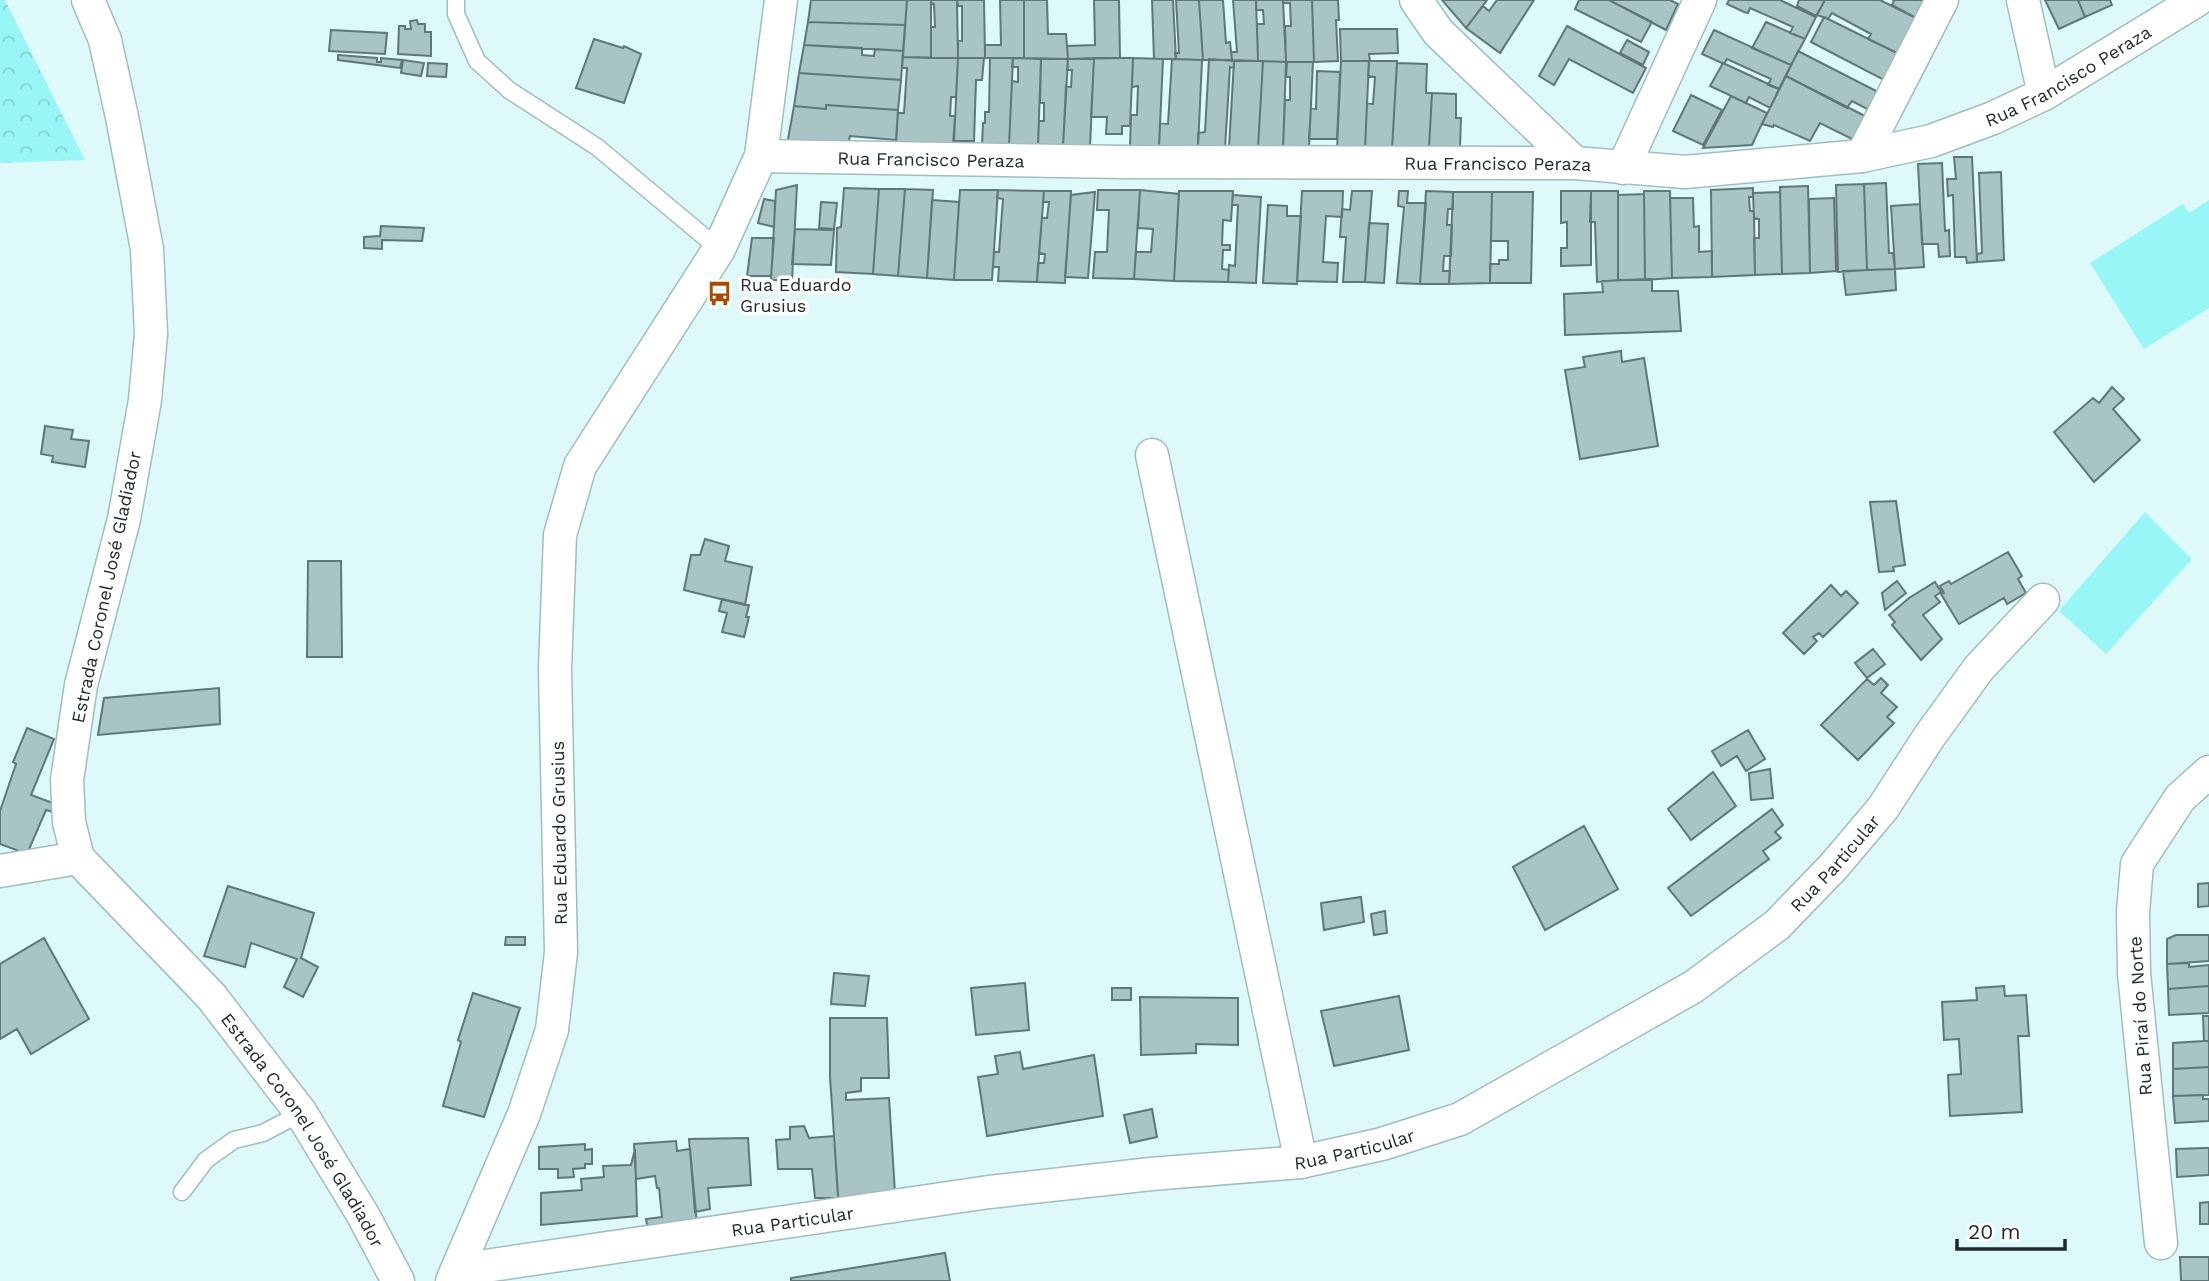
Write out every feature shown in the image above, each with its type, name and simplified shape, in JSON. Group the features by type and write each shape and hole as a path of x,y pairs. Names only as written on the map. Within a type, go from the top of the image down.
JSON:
{"street":[{"name":"Estrada Coronel José Gladiador","path":"88,0 105,40 147,249 151,334 145,400 124,519 82,685 67,780 69,822 78,858 211,996 301,1113 398,1281"},
{"name":"Rua Eduardo Grusius","path":"455,1276 524,1114 552,1030 561,952 555,669 560,535 580,466 719,249 761,156 781,0"},
{"path":"1416,0 1438,32 1575,163"},
{"path":"1623,168 1700,0"},
{"path":"1862,156 1942,0"},
{"path":"2023,0 2044,94"},
{"name":"Rua Francisco Peraza","path":"761,156 1138,163 1575,163 1685,172 1862,156 1931,141 1993,118 2044,94 2197,0"},
{"path":"1152,455 1301,1162"},
{"name":"Rua Particular","path":"455,1276 989,1192 1151,1174 1301,1162 1382,1144 1460,1118 1693,988 1777,925 1834,866 1875,817 1928,737 1979,668 2043,600"},
{"name":"Rua Piraí do Norte","path":"2161,1243 2134,973 2133,912 2137,864 2180,799 2209,772"},
{"path":"0,871 78,858"}],"lane":[{"path":"456,0 456,13 477,61 509,90 597,147 719,249"},
{"path":"182,1192 206,1160 234,1140 262,1133 301,1113"}],"green space":[{"path":"0,0 5,0 85,160 0,163"},
{"path":"2209,200 2209,308 2144,349 2090,263 2183,204 2189,213"},
{"path":"2145,512 2192,559 2106,654 2059,611"}],"building":[{"path":"811,0 907,0 905,25 808,22"},
{"path":"907,0 931,0 931,58 903,57"},
{"path":"931,0 957,0 958,58 931,58 931,27 935,27 934,4"},
{"path":"957,0 984,0 985,58 958,58 958,40 962,41 962,6 958,6"},
{"path":"1000,0 1024,0 1024,58 985,58 985,45 1001,45"},
{"path":"1024,0 1047,0 1048,34 1066,34 1068,59 1024,58"},
{"path":"1094,0 1119,0 1120,58 1068,59 1067,46 1095,45"},
{"path":"1152,0 1173,0 1176,59 1154,59"},
{"path":"1176,0 1199,0 1203,60 1176,59 1175,53 1179,53"},
{"path":"1199,0 1223,0 1226,43 1230,42 1232,60 1203,60"},
{"path":"1233,0 1256,0 1258,61 1232,60 1231,52 1237,52"},
{"path":"1256,0 1283,0 1286,62 1258,61 1257,24 1264,24 1263,10 1256,10"},
{"path":"1283,0 1312,0 1314,62 1286,62 1285,26 1291,26 1290,3 1283,3"},
{"path":"1312,0 1338,0 1338,61 1314,62"},
{"path":"1442,0 1487,0 1466,28"},
{"path":"1497,0 1534,0 1500,53 1466,28 1483,6 1489,11"},
{"path":"1579,0 1609,0 1652,22 1641,42 1575,9"},
{"path":"1609,0 1670,0 1678,4 1666,30"},
{"path":"1729,0 1780,0 1816,17 1805,39 1790,33 1793,27 1750,8 1748,13 1744,12 1727,4"},
{"path":"1799,0 1825,0 1816,16 1797,6"},
{"path":"1825,0 1880,0 1916,18 1899,54 1868,39 1871,34 1832,13 1828,19 1817,15"},
{"path":"1893,0 1925,0 1916,18 1892,5"},
{"path":"2045,0 2078,0 2085,17 2059,29"},
{"path":"2078,0 2110,0 2112,5 2085,17"},
{"path":"1824,17 1899,54 1886,81 1811,42"},
{"path":"417,20 418,24 425,24 425,32 431,32 431,56 398,54 399,26 411,29 410,21"},
{"path":"808,22 905,25 903,51 804,45"},
{"path":"1766,22 1805,39 1791,65 1752,48"},
{"path":"1567,26 1646,68 1633,93 1569,59 1554,85 1539,76"},
{"path":"1340,29 1397,29 1398,53 1369,54 1370,61 1341,61"},
{"path":"331,30 387,33 385,54 329,51"},
{"path":"1714,30 1791,65 1779,89 1768,85 1771,79 1727,59 1724,64 1702,54"},
{"path":"594,39 623,48 624,46 641,54 624,103 576,88"},
{"path":"1627,40 1649,52 1643,65 1620,53"},
{"path":"804,45 862,48 862,55 874,56 875,49 903,51 901,80 799,73"},
{"path":"1798,51 1880,93 1871,111 1852,101 1847,108 1786,76"},
{"path":"338,55 377,58 377,62 381,62 381,58 402,60 400,68 338,60"},
{"path":"903,57 958,58 956,97 951,97 950,116 955,116 953,146 896,144 898,113 904,113 907,68 902,68"},
{"path":"958,58 984,58 982,80 976,80 974,141 954,141"},
{"path":"990,58 1013,58 1009,146 982,146 985,112 989,112"},
{"path":"1013,58 1041,59 1038,146 1009,146 1012,81 1018,82 1018,67 1012,67"},
{"path":"1094,58 1133,58 1130,126 1122,126 1122,134 1106,134 1107,117 1091,117"},
{"path":"1094,58 1090,147 1063,147 1066,86 1071,87 1072,70 1067,70 1068,59"},
{"path":"1133,58 1163,59 1159,147 1130,147 1131,115 1137,115 1138,86 1132,87"},
{"path":"1041,59 1068,59 1063,147 1038,146 1039,121 1044,121 1044,103 1040,103"},
{"path":"1172,59 1202,60 1198,148 1159,147 1160,123 1168,124"},
{"path":"1209,59 1234,61 1234,68 1230,67 1225,148 1198,148 1198,133 1205,132"},
{"path":"403,60 424,63 421,76 401,73"},
{"path":"1234,61 1263,61 1258,148 1229,148"},
{"path":"1263,61 1286,62 1283,149 1258,148"},
{"path":"1341,61 1369,61 1365,149 1337,149"},
{"path":"1369,61 1397,61 1392,149 1365,149 1367,103 1373,104 1375,77 1368,76"},
{"path":"1287,62 1313,62 1309,148 1283,149 1285,100 1290,100 1290,77 1286,77"},
{"path":"428,63 447,64 446,77 427,76"},
{"path":"1397,63 1427,64 1426,93 1432,93 1429,148 1392,149"},
{"path":"1723,63 1779,89 1770,108 1749,97 1746,103 1710,86"},
{"path":"1317,71 1340,72 1337,139 1309,139 1311,108 1316,109"},
{"path":"799,73 901,80 898,110 826,105 826,109 794,106"},
{"path":"1786,76 1867,117 1854,140 1820,123 1810,141 1774,125 1762,124"},
{"path":"1432,93 1456,94 1456,118 1461,118 1460,147 1429,148"},
{"path":"1691,95 1722,110 1703,145 1673,131"},
{"path":"1731,96 1767,113 1752,145 1703,148"},
{"path":"826,105 898,110 896,140 850,136 848,144 791,145 788,139 794,106 826,109"},
{"path":"1954,157 1972,157 1977,262 1967,263 1966,257 1955,257 1953,195 1948,196 1947,179 1956,179"},
{"path":"1942,163 1945,231 1949,230 1950,256 1939,257 1938,244 1922,244 1918,164"},
{"path":"2001,172 2004,260 1977,262 1977,254 1982,253 1979,173"},
{"path":"1886,183 1889,253 1893,253 1895,269 1867,270 1864,184"},
{"path":"1864,184 1867,270 1838,272 1836,185"},
{"path":"797,185 792,281 771,280 776,190"},
{"path":"1808,186 1810,273 1782,274 1780,187"},
{"path":"844,188 879,189 873,274 836,272 837,228 841,227"},
{"path":"1753,188 1753,197 1749,197 1750,211 1754,214 1755,275 1712,277 1711,190"},
{"path":"879,189 905,189 898,276 873,274"},
{"path":"905,189 933,190 927,278 898,276"},
{"path":"960,190 998,190 992,280 954,280"},
{"path":"998,190 1044,191 1037,282 998,281 999,267 993,267 994,252 999,252 1003,199 997,198"},
{"path":"1098,190 1140,190 1134,279 1093,278 1095,252 1107,252 1109,210 1097,210"},
{"path":"1140,190 1179,194 1174,281 1134,279 1136,252 1151,252 1153,229 1138,228"},
{"path":"1044,191 1071,191 1065,283 1037,282 1038,263 1044,263 1045,254 1039,253 1042,218 1047,218 1049,202 1043,202"},
{"path":"1179,191 1233,191 1231,221 1223,220 1222,245 1230,245 1230,250 1223,250 1222,269 1229,270 1228,282 1174,281"},
{"path":"1302,191 1343,191 1342,217 1326,216 1323,262 1338,263 1337,282 1297,281"},
{"path":"1352,191 1372,191 1365,282 1343,282 1346,237 1340,237 1342,209 1350,210"},
{"path":"1399,191 1408,191 1407,203 1426,203 1420,284 1397,283 1404,207 1398,206"},
{"path":"1426,191 1453,192 1453,209 1448,209 1447,225 1452,225 1451,256 1444,256 1443,271 1450,271 1449,284 1420,284"},
{"path":"1561,191 1591,191 1591,265 1561,266 1561,248 1567,248 1567,222 1561,223"},
{"path":"1591,191 1618,191 1618,280 1597,282 1595,222 1590,222"},
{"path":"1644,191 1670,191 1672,278 1645,280"},
{"path":"1095,192 1088,278 1065,277 1071,195"},
{"path":"1453,192 1492,192 1490,283 1449,284"},
{"path":"1492,192 1533,192 1531,283 1490,283 1490,264 1508,260 1508,241 1491,241"},
{"path":"1780,192 1782,274 1755,275 1754,238 1759,238 1759,219 1754,218 1753,193"},
{"path":"1644,194 1645,280 1618,280 1618,195"},
{"path":"1233,195 1261,197 1256,283 1228,282 1229,265 1235,266 1238,205 1232,205"},
{"path":"1670,198 1693,198 1694,227 1699,226 1699,252 1712,251 1712,277 1672,278"},
{"path":"1834,198 1836,271 1810,273 1809,199"},
{"path":"764,199 775,201 774,227 758,223"},
{"path":"932,200 959,202 954,280 927,278"},
{"path":"821,202 837,203 834,229 819,228"},
{"path":"1920,204 1924,267 1895,269 1891,206"},
{"path":"1268,205 1287,206 1287,216 1301,216 1297,284 1263,283"},
{"path":"1369,223 1388,224 1384,283 1365,282"},
{"path":"381,226 424,228 422,241 382,240 382,249 364,248 364,237 380,236"},
{"path":"795,229 834,230 831,265 792,264"},
{"path":"752,238 774,238 771,276 747,276"},
{"path":"1895,269 1896,290 1846,295 1843,271"},
{"path":"1652,279 1652,291 1678,291 1681,331 1565,335 1564,294 1603,292 1602,281"},
{"path":"1621,351 1622,362 1644,358 1658,446 1580,459 1565,370 1585,367 1583,357"},
{"path":"2112,387 2124,399 2113,409 2140,440 2094,482 2054,432 2093,398 2099,403"},
{"path":"45,426 73,430 71,439 89,441 85,467 52,462 53,456 41,454"},
{"path":"1896,501 1905,565 1893,567 1894,571 1879,572 1870,502"},
{"path":"705,539 729,546 725,561 752,567 745,605 684,590 691,555 700,555"},
{"path":"2008,552 2022,576 2018,579 2026,593 2007,604 2004,598 1959,624 1941,594 1944,593 1940,586 1949,581 1951,584"},
{"path":"308,561 341,561 342,657 307,657"},
{"path":"1897,581 1906,593 1885,610 1882,593"},
{"path":"1935,582 1941,592 1935,596 1940,602 1923,615 1942,639 1921,660 1892,625 1895,622 1889,615 1909,598"},
{"path":"1831,585 1841,596 1846,591 1858,603 1823,637 1819,633 1813,637 1817,641 1804,654 1783,633"},
{"path":"722,599 749,605 744,637 722,632 727,613 719,611"},
{"path":"1873,649 1885,664 1867,678 1855,663"},
{"path":"1881,678 1888,685 1881,693 1897,707 1887,717 1894,723 1858,760 1821,725 1867,679 1874,685"},
{"path":"219,688 220,724 98,735 104,698"},
{"path":"27,728 54,739 31,795 61,806 60,814 46,810 27,854 0,844 0,811 16,764 13,762"},
{"path":"1748,730 1765,759 1746,771 1737,756 1721,766 1712,751"},
{"path":"1770,769 1773,798 1751,800 1749,773"},
{"path":"1713,772 1736,806 1691,840 1668,809"},
{"path":"1772,809 1783,825 1775,832 1781,838 1763,851 1769,859 1691,916 1668,888"},
{"path":"1584,826 1618,889 1545,930 1513,867"},
{"path":"2209,883 2209,906 2198,907 2198,884"},
{"path":"228,886 314,913 301,958 318,967 303,997 284,987 297,959 251,943 245,967 204,956"},
{"path":"1361,897 1364,922 1324,930 1321,903"},
{"path":"1385,911 1387,933 1374,935 1371,914"},
{"path":"2176,935 2209,935 2209,961 2167,964 2167,939"},
{"path":"506,937 525,937 525,945 505,945"},
{"path":"44,938 89,1019 31,1054 17,1029 0,1039 0,964"},
{"path":"2189,963 2189,967 2209,965 2209,986 2168,989 2167,964"},
{"path":"834,973 869,976 865,1006 831,1004"},
{"path":"1025,983 1029,1030 976,1035 971,988"},
{"path":"2004,986 2005,996 2026,995 2029,1036 2018,1036 2022,1112 1950,1116 1948,1075 1961,1074 1959,1039 1944,1040 1942,1002 1977,1000 1976,988"},
{"path":"2209,986 2209,1013 2169,1015 2168,989"},
{"path":"1112,988 1131,988 1131,1000 1112,1000"},
{"path":"473,993 520,1008 484,1117 443,1106 461,1042 458,1040"},
{"path":"1399,996 1409,1050 1334,1066 1321,1011"},
{"path":"1140,997 1238,998 1238,1045 1196,1044 1196,1053 1141,1055"},
{"path":"2203,1016 2209,1016 2209,1041 2204,1041"},
{"path":"830,1018 887,1018 889,1078 861,1078 861,1091 846,1093 846,1100 889,1098 895,1193 839,1209 830,1077"},
{"path":"2209,1041 2209,1067 2173,1069 2173,1043"},
{"path":"1020,1052 1023,1069 1094,1055 1103,1116 987,1136 978,1077 998,1074 995,1056"},
{"path":"2209,1067 2209,1095 2173,1096 2173,1069"},
{"path":"2203,1095 2203,1099 2209,1099 2209,1121 2175,1123 2173,1096"},
{"path":"1152,1109 1157,1137 1130,1143 1124,1115"},
{"path":"804,1126 809,1138 834,1136 838,1198 815,1198 812,1169 778,1169 776,1140 790,1139 790,1127"},
{"path":"748,1138 751,1185 708,1188 710,1209 695,1212 689,1139"},
{"path":"676,1141 677,1151 690,1149 697,1224 648,1230 646,1219 662,1217 659,1188 655,1176 636,1179 634,1144"},
{"path":"585,1144 585,1150 592,1149 592,1164 573,1169 574,1177 558,1178 558,1169 539,1169 539,1147"},
{"path":"2209,1148 2209,1175 2177,1177 2176,1149"},
{"path":"635,1149 637,1216 541,1225 541,1193 582,1190 581,1179 604,1177 603,1166 631,1165"},
{"path":"2209,1202 2209,1224 2200,1224 2200,1203"},
{"path":"945,1253 950,1281 791,1281 791,1278"},
{"path":"2180,1257 2209,1257 2209,1281 2181,1281"}],"place":[{"name":"Rua Eduardo Grusius","path":"720,294"}]}
